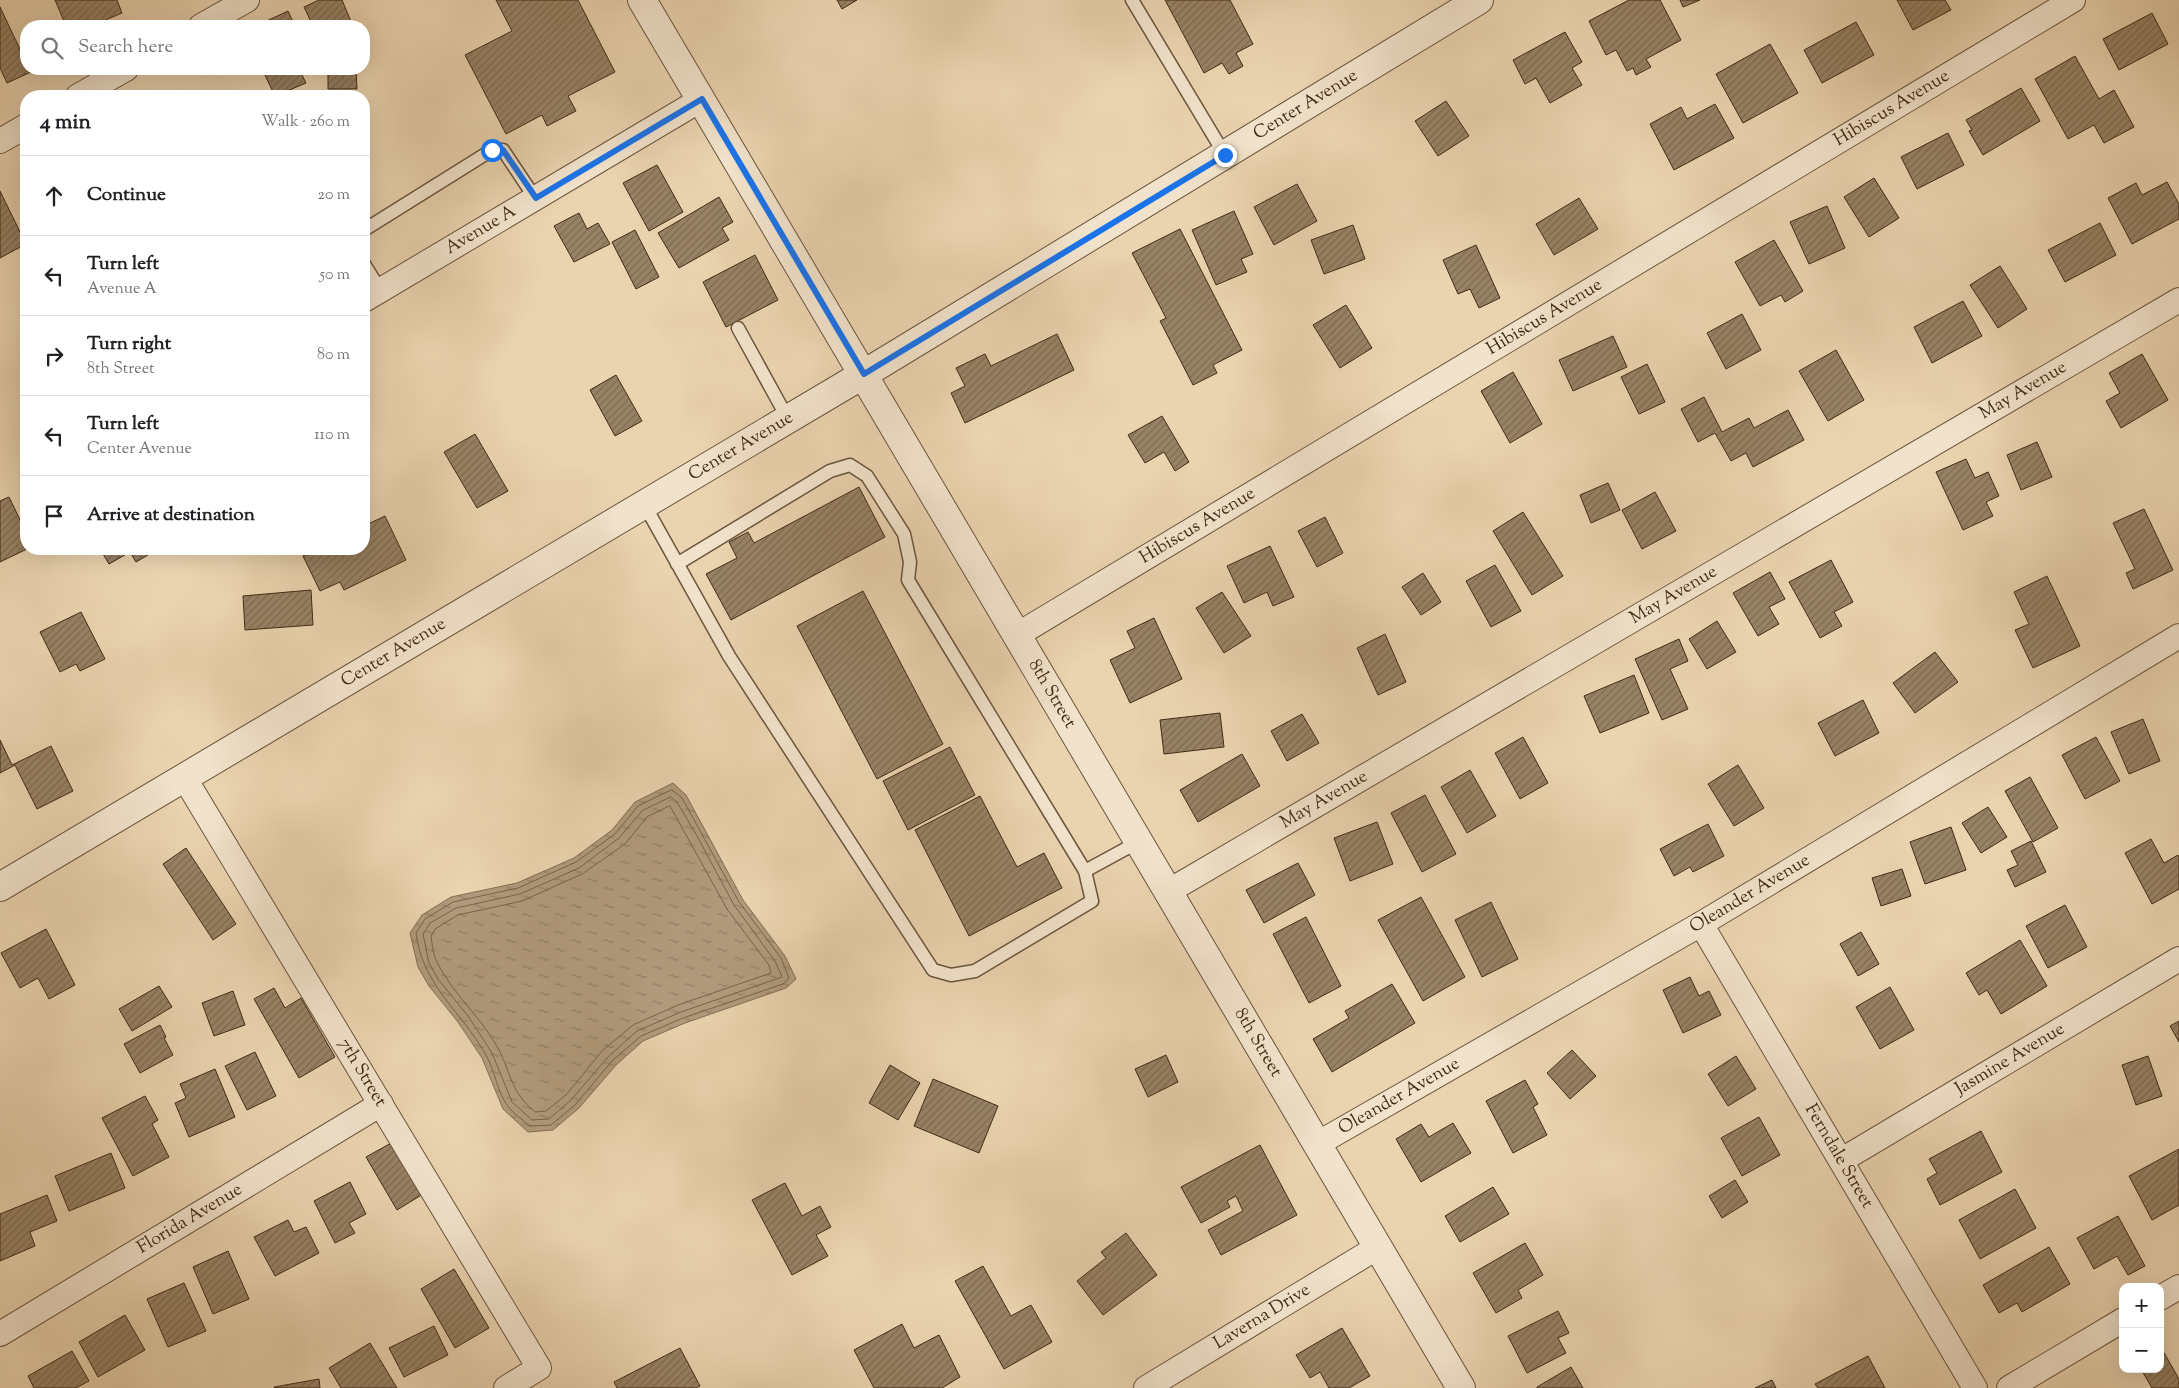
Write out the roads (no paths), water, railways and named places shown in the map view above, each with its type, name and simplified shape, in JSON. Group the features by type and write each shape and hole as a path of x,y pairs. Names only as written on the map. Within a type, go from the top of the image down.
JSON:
{"street":[{"path":"212,20 247,0"},
{"name":"8th Street","path":"642,0 1140,841 1461,1388"},
{"name":"Center Avenue","path":"0,887 864,374 1479,0"},
{"name":"Hibiscus Avenue","path":"1017,635 2073,0"},
{"path":"89,90 115,75"},
{"name":"Avenue A","path":"372,295 702,99"},
{"path":"0,141 20,129"},
{"name":"May Avenue","path":"1169,891 2179,300"},
{"name":"Oleander Avenue","path":"1318,1144 1701,924 2179,636"},
{"name":"7th Street","path":"184,777 539,1368 506,1388"},
{"name":"Ferndale Street","path":"1701,924 1975,1388"},
{"name":"Jasmine Avenue","path":"1842,1160 2179,959"},
{"name":"Florida Avenue","path":"0,1334 381,1104"},
{"name":"Laverna Drive","path":"1146,1388 1378,1247"},
{"path":"2164,1296 2179,1287"},
{"path":"2009,1388 2119,1322"}],"lane":[{"path":"1132,0 1225,155"},
{"path":"370,226 492,150 503,150 536,198"},
{"path":"738,328 788,419"},
{"path":"644,504 677,564 729,656 933,970 951,975 975,971 1092,901 1086,871 908,580 910,562 904,534 866,476 850,465 830,471 677,564"},
{"path":"1086,871 1140,841"}],"water":[{"path":"673,783 686,795 743,900 785,956 796,979 786,988 685,1023 643,1041 616,1065 579,1108 553,1130 528,1132 503,1109 482,1058 458,1022 429,986 418,967 410,933 422,915 451,897 517,883 574,858 612,830 635,802"}]}
